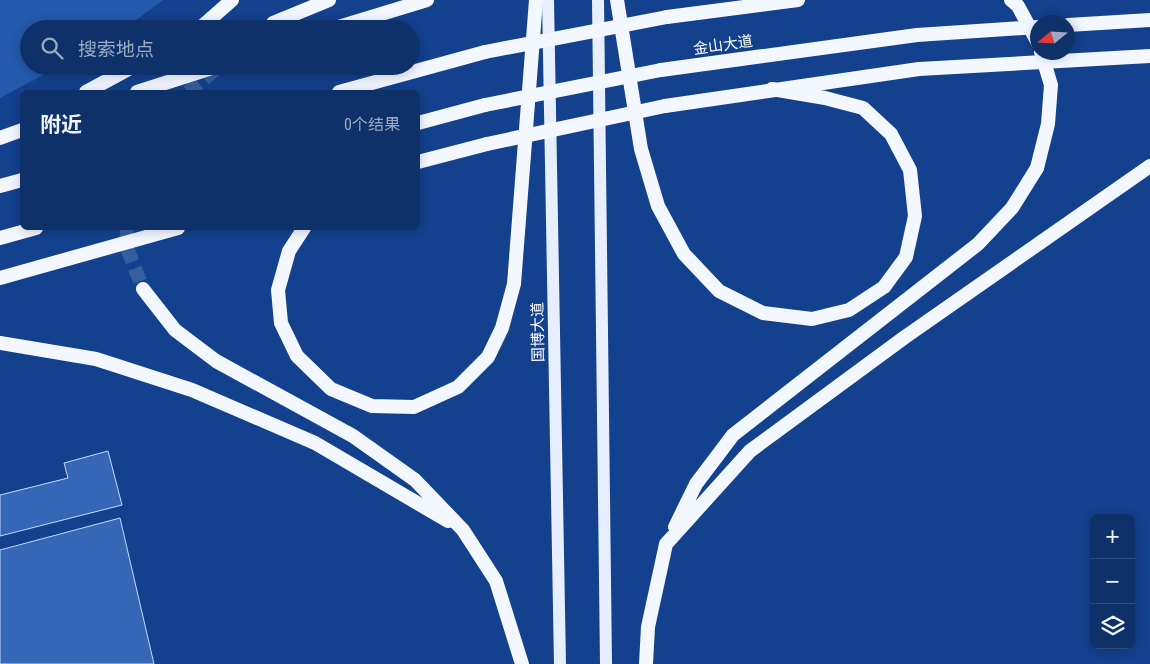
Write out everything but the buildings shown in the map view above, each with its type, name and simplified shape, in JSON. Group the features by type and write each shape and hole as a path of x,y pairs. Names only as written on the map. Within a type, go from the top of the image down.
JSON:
{"highway":[{"path":"209,20 232,0"},
{"path":"280,20 329,0"},
{"path":"361,20 427,0"},
{"path":"303,230 289,251 278,290 280,323 297,356 331,389 372,406 414,407 458,387 488,357 502,328 514,284 536,0"},
{"path":"616,0 641,149 658,206 684,254 719,291 763,313 812,319 849,310 884,287 906,257 915,216 910,170 891,134 863,108 825,98 772,89"},
{"path":"420,70 485,52 666,17 798,0"},
{"path":"1012,0 1018,6 1030,28"},
{"path":"1075,25 1150,20"},
{"name":"金山大道","path":"420,122 485,105 661,70 916,35 1030,28"},
{"path":"420,161 487,144 665,106 772,89 919,69 1150,56"},
{"path":"646,664 648,627 666,544 696,484 733,435 978,244 1012,208 1037,168 1048,124 1051,85 1043,60"},
{"path":"90,90 117,75"},
{"path":"144,90 190,75"},
{"path":"345,90 400,75"},
{"path":"666,544 750,451 906,337 1150,166"},
{"path":"0,186 20,181"},
{"path":"0,238 29,230"},
{"path":"0,278 171,230"},
{"path":"143,289 175,330 216,361 353,436 415,480 463,530 496,581 522,664"},
{"path":"0,343 96,359 192,390 316,443 463,530"}],"main road":[{"name":"国博大道","path":"548,0 560,664"},
{"path":"598,0 606,664"}],"shaded area":[{"path":"0,0 163,0 136,20 20,20 20,75 43,75 0,98"}],"tunnel":[{"path":"190,90 209,75"},
{"path":"127,230 126,245 143,289"}]}
